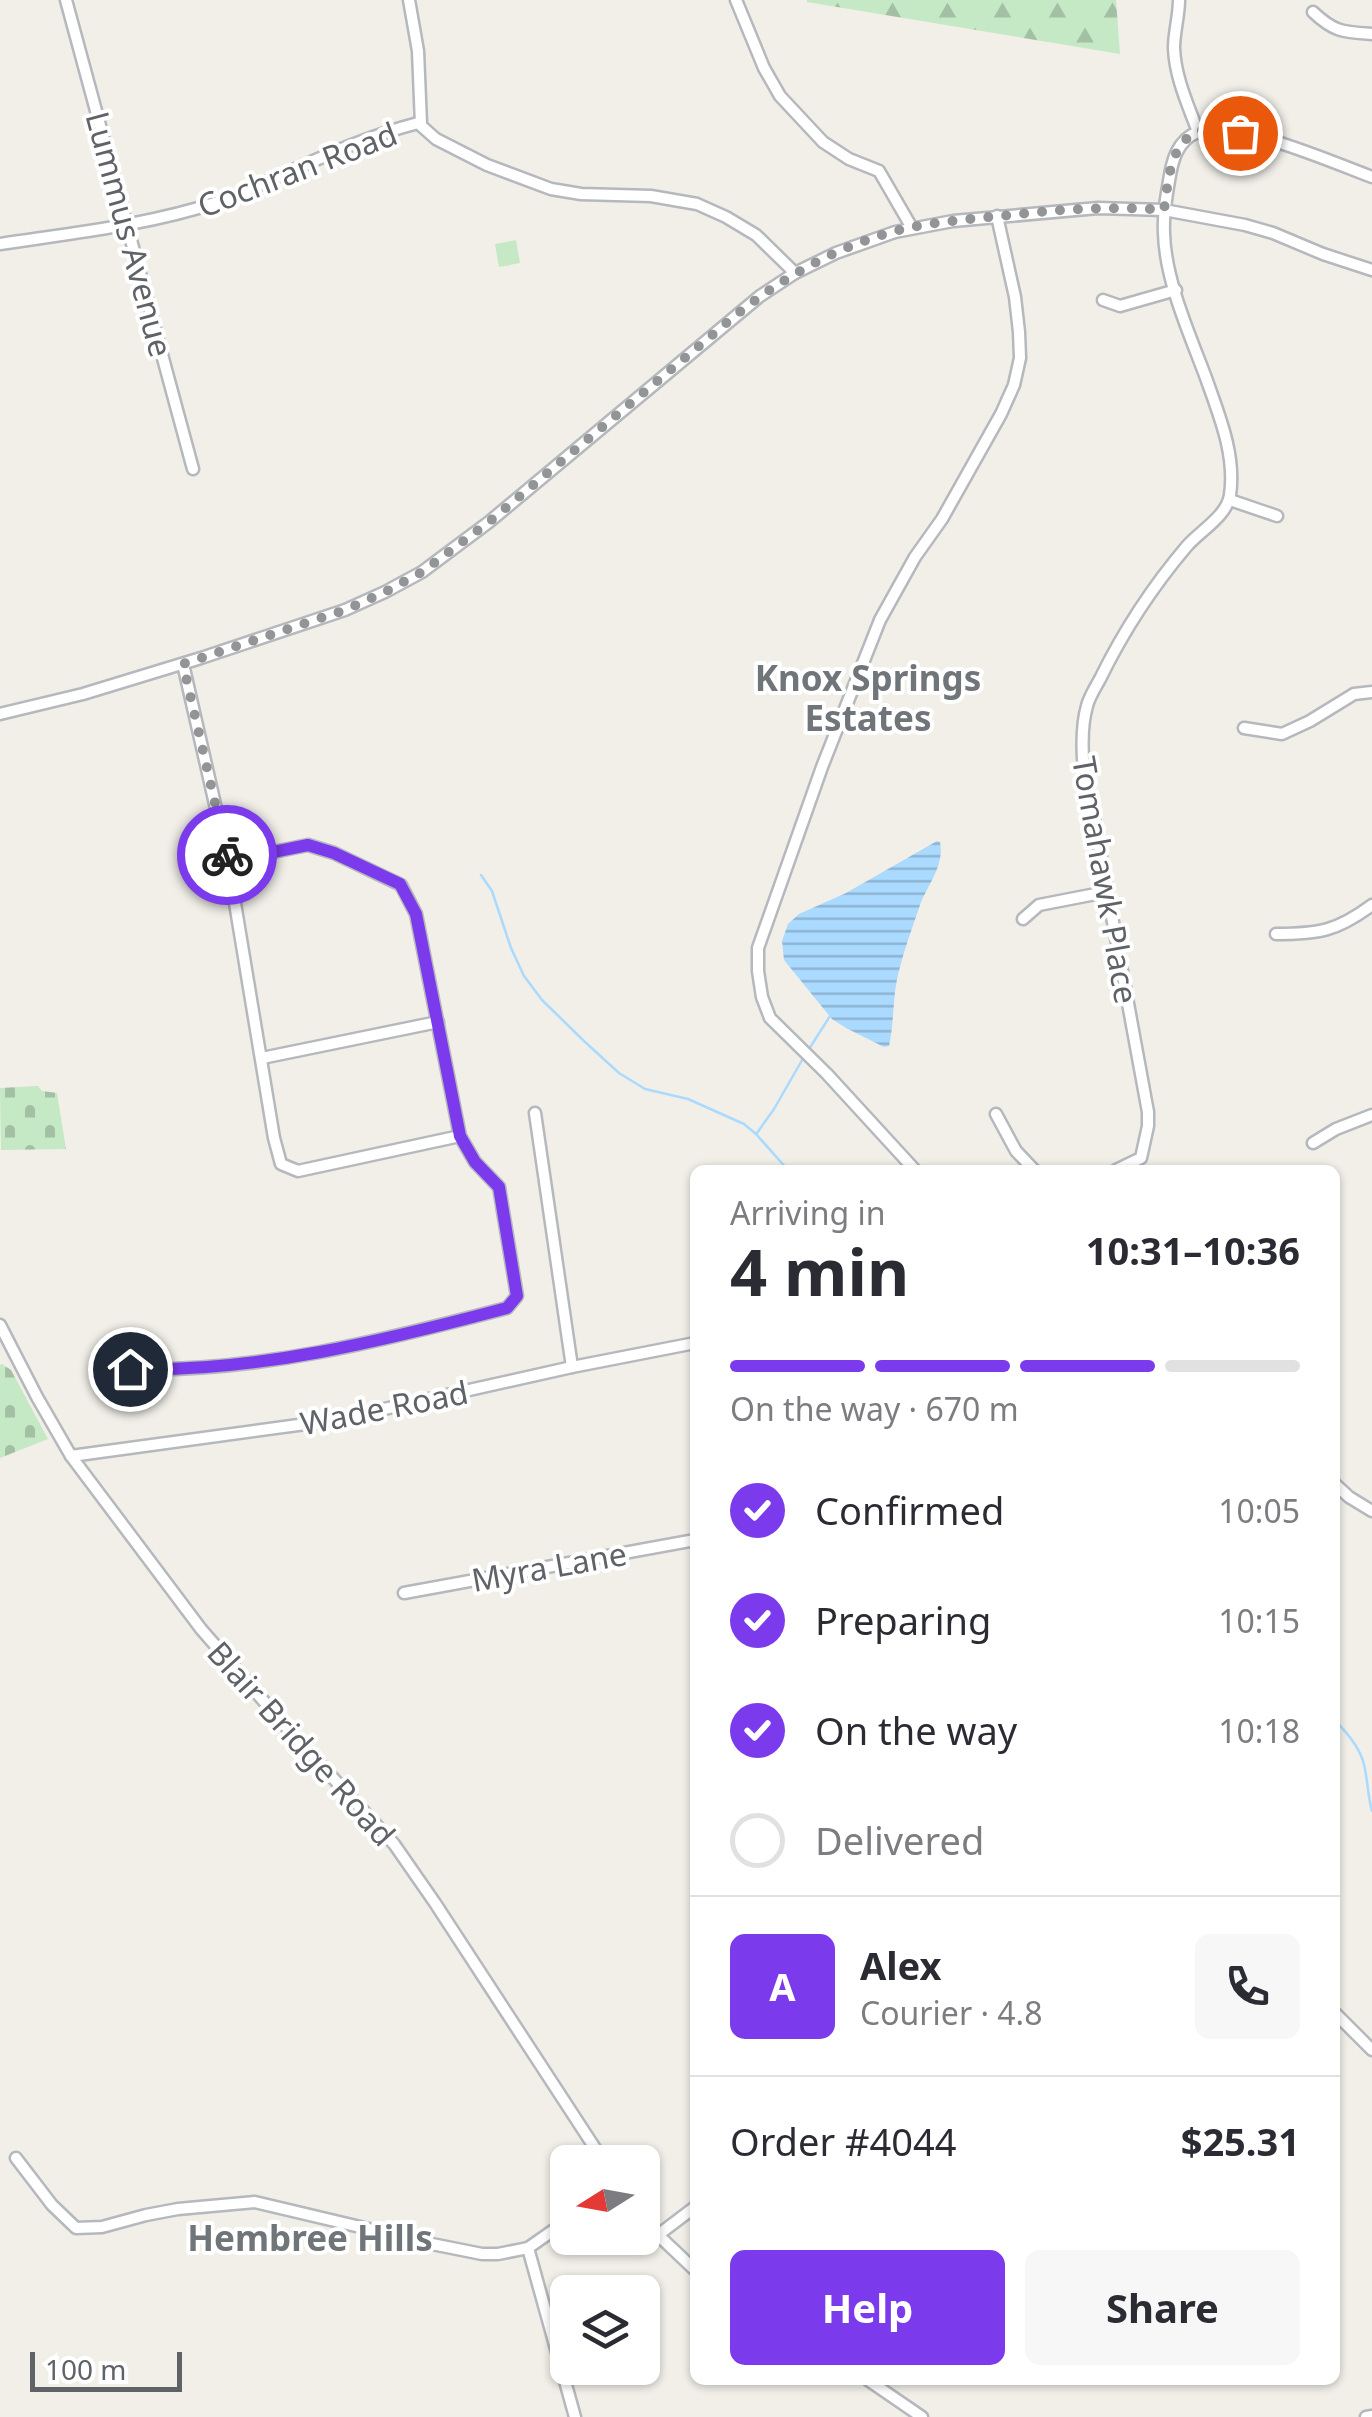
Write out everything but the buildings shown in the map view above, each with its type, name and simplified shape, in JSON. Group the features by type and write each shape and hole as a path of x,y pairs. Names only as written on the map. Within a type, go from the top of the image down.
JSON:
{"street":[{"name":"Lummus Avenue","path":"66,0 193,469"},
{"path":"409,0 418,51 421,124"},
{"path":"736,0 780,96 823,142 878,171 912,228"},
{"path":"1179,0 1175,58 1182,91 1198,132"},
{"path":"1313,12 1330,28 1372,34"},
{"name":"Cochran Road","path":"0,244 127,224 223,201 350,144 421,124 436,139 487,165 552,188 697,204 756,235 795,273"},
{"path":"1277,516 1230,500 1232,460 1165,252 1164,210 1172,158 1198,132 1214,129 1298,149 1372,178"},
{"path":"0,714 183,664 345,610 385,592 422,572 489,522 760,296 836,253 912,228 1098,208 1164,210 1259,229 1372,270"},
{"path":"910,1165 770,1018 762,996 758,948 822,767 880,620 915,556 942,519 1014,385 1020,358 1019,332 997,216"},
{"path":"1103,300 1120,306 1176,290"},
{"name":"Tomahawk Place","path":"1126,1165 1140,1158 1148,1126 1083,759 1087,704 1164,572 1230,500"},
{"path":"183,664 228,861 281,1164 298,1171 460,1136"},
{"path":"1244,728 1282,734 1354,694 1372,692"},
{"path":"130,1369 164,1370 300,1356 507,1308 517,1296 499,1187 475,1162 460,1136 416,914 400,884 308,845 228,861"},
{"path":"1022,919 1039,905 1106,892"},
{"path":"1276,934 1314,934 1337,927 1372,905"},
{"path":"262,1058 438,1022"},
{"path":"535,1113 572,1367"},
{"path":"996,1114 1016,1151 1029,1165"},
{"path":"1313,1143 1372,1115"},
{"name":"Blair Bridge Road","path":"0,1326 71,1456 200,1629 394,1844 593,2145"},
{"name":"Wade Road","path":"71,1456 320,1422 690,1344"},
{"path":"1340,1488 1372,1511"},
{"name":"Myra Lane","path":"404,1593 690,1541"},
{"path":"1340,2018 1372,2050"},
{"path":"16,2158 52,2205 76,2228 102,2228 178,2209 254,2202 482,2254 528,2248 550,2233"},
{"path":"660,2233 690,2211"},
{"path":"660,2237 690,2265"},
{"path":"528,2248 576,2417"},
{"path":"875,2385 922,2417"}],"green space":[{"path":"1116,0 1120,54 807,2"},
{"path":"516,240 520,263 499,267 495,244"},
{"path":"38,1086 42,1091 57,1093 66,1149 1,1150 0,1088"},
{"path":"0,1365 11,1370 48,1439 0,1458"}],"water":[{"path":"937,841 940,860 905,949 895,991 889,1046 884,1047 832,1019 784,960 782,941 788,924 799,914 846,893"}],"waterway":[{"path":"481,875 492,891 524,976 542,1000 585,1042 619,1073 645,1089 688,1099 744,1124 784,1165"},
{"path":"809,1049 830,1016"},
{"path":"757,1133 805,1055"},
{"path":"1340,1726 1361,1755 1372,1811"}],"way so far":[{"path":"227,855 183,664 345,610 422,572 489,522 736,315 795,273 872,239 953,220 1050,211 1164,210 1172,158 1180,147 1198,132 1214,129 1240,133"}],"district":[{"name":"Knox Springs Estates","path":"868,697"},
{"name":"Hembree Hills","path":"310,2237"}],"route":[{"path":"130,1369 164,1370 300,1356 507,1308 517,1296 499,1187 475,1162 460,1136 416,914 400,884 308,845 228,861 227,855"}]}
